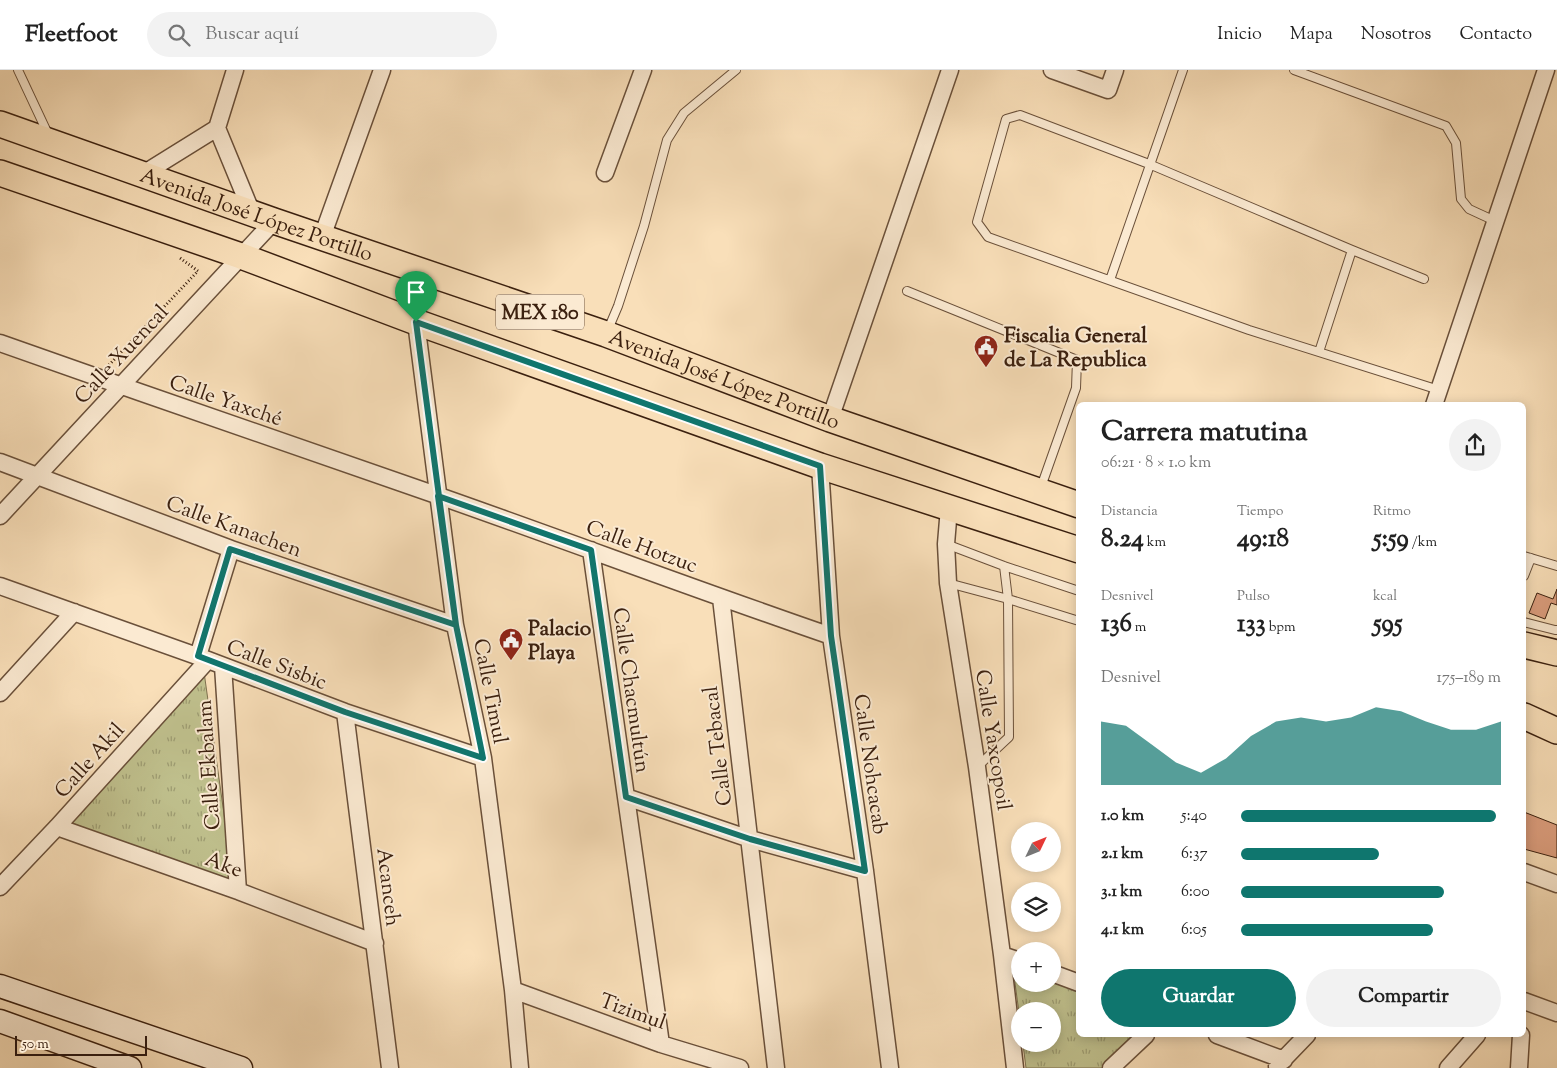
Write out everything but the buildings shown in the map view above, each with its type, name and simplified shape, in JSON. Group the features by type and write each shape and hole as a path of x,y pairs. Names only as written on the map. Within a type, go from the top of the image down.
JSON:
{"main road":[{"name":"Avenida José López Portillo","path":"0,124 263,217 606,334 830,419 1076,504"},
{"name":"MEX 180","path":"0,173 241,256 416,322 820,466 1076,549"},
{"path":"1526,645 1556,638"},
{"path":"1526,717 1557,731"},
{"path":"0,986 241,1068"},
{"path":"0,1021 130,1068"}],"street":[{"path":"143,174 217,128 235,70"},
{"path":"322,237 382,70"},
{"path":"605,173 643,70"},
{"path":"830,419 950,70"},
{"path":"1052,70 1108,90 1115,70"},
{"path":"1437,398 1546,70"},
{"path":"217,128 263,217"},
{"name":"Calle Xuencal","path":"0,516 241,256 263,217"},
{"name":"Calle Timul","path":"416,322 456,625 483,758 513,990 520,1068"},
{"name":"Calle Yaxché","path":"0,343 438,496"},
{"name":"Calle Kanachen","path":"0,462 230,549 456,625"},
{"name":"Calle Nohcacab","path":"820,466 831,636 865,871 890,1068"},
{"name":"Calle Hotzuc","path":"438,496 831,636"},
{"name":"Calle Yaxcopoil","path":"949,508 946,544 948,583 977,767 1015,1068"},
{"path":"209,661 230,549"},
{"name":"Calle Chacmultún","path":"591,550 661,1044"},
{"name":"Calle Sisbic","path":"0,586 345,712 483,758"},
{"name":"Calle Tebacal","path":"721,598 776,1068"},
{"path":"0,693 74,612"},
{"name":"Calle Akil","path":"0,887 209,661"},
{"name":"Calle Ekbalam","path":"209,661 238,891"},
{"name":"Acanceh","path":"345,712 390,1068"},
{"path":"626,797 750,839 865,871"},
{"name":"Ake","path":"57,827 238,891 375,943"},
{"path":"1526,873 1557,884"},
{"path":"1002,955 1011,958"},
{"path":"1061,976 1076,982"},
{"name":"Tizimul","path":"513,990 661,1044 740,1068"},
{"path":"1526,1002 1557,1013"},
{"path":"1111,1068 1144,1037"},
{"path":"1221,1037 1280,1064 1305,1037"},
{"path":"1448,1068 1475,1037"},
{"path":"1519,1068 1521,1037"}],"lane":[{"path":"18,70 52,142"},
{"path":"606,334 618,306 644,226 667,140 684,114 736,70"},
{"path":"1110,280 1183,70"},
{"path":"1294,70 1446,126 1456,143 1461,199 1469,209 1496,222"},
{"path":"1424,279 1149,164 1020,115 1006,119 977,222 988,237 1249,330 1319,352 1437,398"},
{"path":"1319,352 1352,250"},
{"path":"907,291 1077,360 1076,388 1040,491"},
{"path":"946,544 1076,590"},
{"path":"1527,557 1557,566"},
{"path":"977,767 1009,738 1008,600 1004,566"},
{"path":"948,583 1076,619"},
{"path":"1526,623 1556,638"}],"path":[{"path":"101,362 110,365 198,271 176,255"}],"green space":[{"path":"204,672 234,885 72,823"},
{"path":"1061,984 1076,991 1076,1037 1135,1037 1103,1068 1026,1068 1024,1052 1061,1052 1061,1002 1018,1002 1016,992 1061,992"}],"place":[{"name":"Fiscalia General de La Republica","path":"986,368"},
{"name":"Palacio Playa","path":"511,661"}],"route":[{"path":"416,322 438,496 456,625 230,549 198,656 345,712 483,758 456,625 447,560 438,496 591,550 626,797 750,839 865,871 831,636 820,466 416,322"}]}
